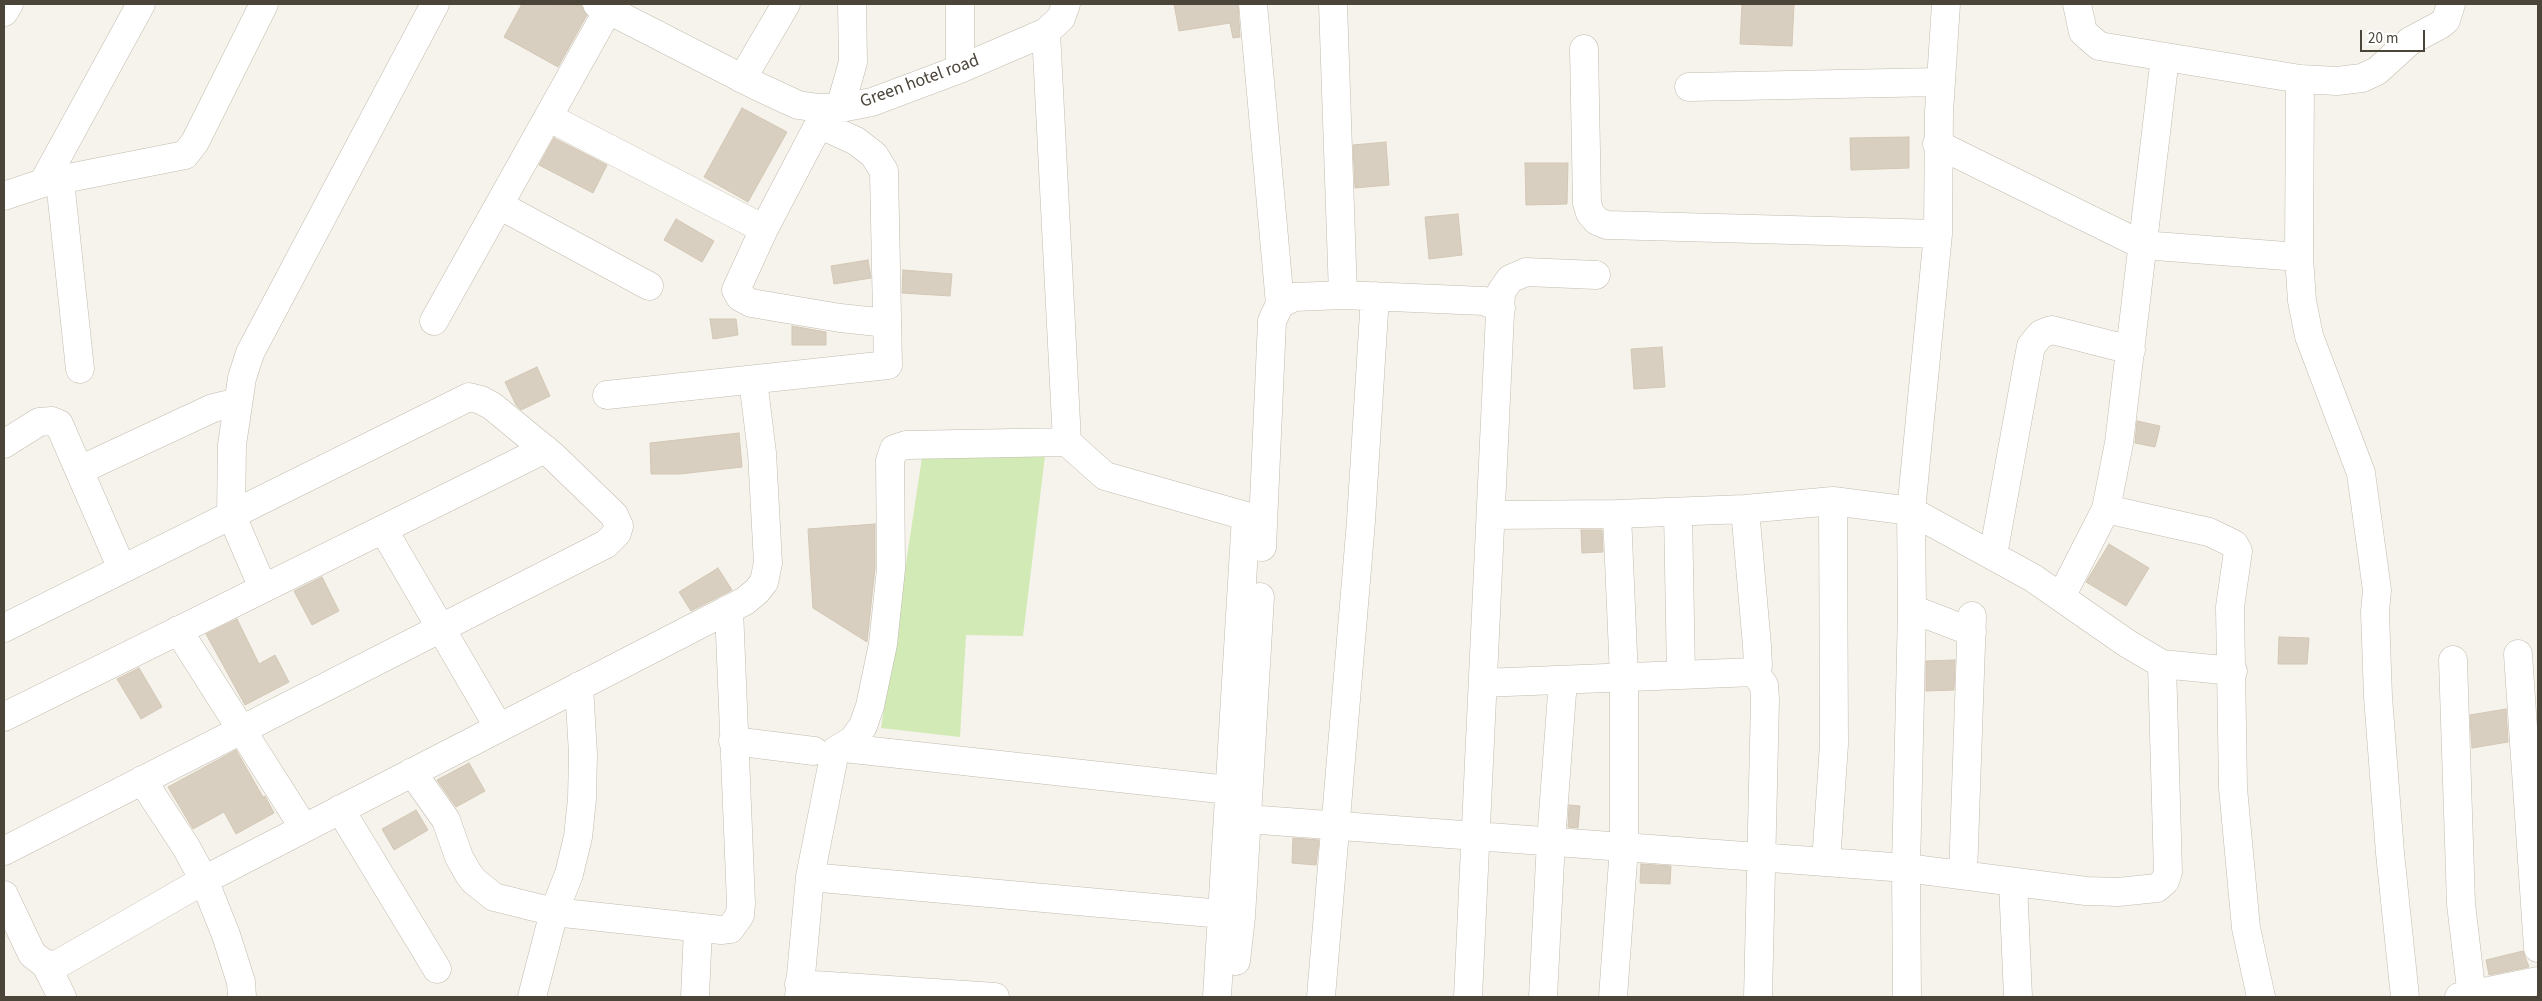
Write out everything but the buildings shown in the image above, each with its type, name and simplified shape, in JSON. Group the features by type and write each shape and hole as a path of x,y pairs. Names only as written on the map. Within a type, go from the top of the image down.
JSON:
{"street":[{"path":"4,12 8,4"},
{"path":"80,369 52,182 141,4"},
{"path":"4,196 52,182 185,155 195,142 264,4"},
{"path":"264,588 231,514 232,445 238,402 250,353 435,4"},
{"path":"742,79 786,4"},
{"path":"852,4 853,62 764,229 738,282 736,290 740,297 763,305 887,323"},
{"path":"960,4 960,69"},
{"name":"Green hotel road","path":"602,7 742,79 798,105 826,113 872,102 960,69 1046,32 1061,18 1066,4"},
{"path":"1231,997 1241,917 1247,819 1264,521 1272,321 1280,304 1253,4"},
{"path":"1333,4 1343,295"},
{"path":"1907,997 1906,868 1912,609 1911,511 1938,234 1940,82 1946,4"},
{"path":"2077,4 2083,32 2099,46 2300,79 2337,81 2362,78 2377,71 2410,40 2446,20 2451,4"},
{"path":"434,321 548,116 602,7"},
{"path":"1046,32 1067,442"},
{"path":"1584,48 1587,203 1590,213 1598,221 1607,225 1938,234"},
{"path":"2060,597 2106,509 2119,443 2165,57"},
{"path":"2300,79 2299,257 2302,301 2309,336 2361,473 2377,590 2375,612 2378,697 2390,853 2405,997"},
{"path":"1689,87 1940,82"},
{"path":"607,395 888,365 884,171 874,155 826,113"},
{"path":"548,116 764,229"},
{"path":"1938,144 2142,245 2299,257"},
{"path":"499,205 649,286"},
{"path":"1468,997 1501,308 1500,292 1504,284 1518,274 1526,272 1596,275"},
{"path":"1280,304 1294,297 1343,295 1484,301 1501,308"},
{"path":"1321,997 1361,521 1375,296"},
{"path":"1993,555 2031,346 2041,334 2052,330 2131,350"},
{"path":"4,895 32,954 51,966 70,959 204,880 729,609 757,592 764,582 768,563 762,453 753,380"},
{"path":"4,628 469,397 492,406 544,449 614,514 619,526 617,533 606,544 4,851"},
{"path":"80,470 213,408 238,402"},
{"path":"4,444 34,424 44,421 56,422 63,429 122,569"},
{"path":"995,997 799,991 810,876 835,752 844,748 863,726 870,706 882,644 891,569 890,461 894,449 906,445 1067,442 1105,476 1246,516 1217,997"},
{"path":"4,717 544,449"},
{"path":"1826,862 1834,744 1833,500"},
{"path":"1491,515 1678,512 1745,509 1833,500 1911,511 2033,578 2128,644 2162,664 2233,671"},
{"path":"1745,509 1757,646 1758,666 1754,672"},
{"path":"2106,509 2208,532 2234,544 2238,551 2230,607 2233,671 2233,788 2240,883 2251,955 2261,997"},
{"path":"1678,512 1681,675"},
{"path":"1613,997 1624,847 1624,677 1617,514"},
{"path":"384,529 499,728"},
{"path":"412,772 446,820 459,857 474,881 494,897 554,912 698,928 730,929 740,914 729,609"},
{"path":"1912,609 1972,624 1963,875"},
{"path":"178,630 304,828"},
{"path":"2518,654 2538,948"},
{"path":"2453,660 2461,904 2467,997 2532,988"},
{"path":"1247,819 1906,868 2086,891 2118,892 2157,888 2165,881 2168,872 2162,664"},
{"path":"1483,683 1754,672"},
{"path":"1754,672 1764,685 1765,700 1759,857 1758,997"},
{"path":"1543,997 1551,841 1564,680"},
{"path":"532,997 554,912 570,874 582,799 583,754 579,686"},
{"path":"733,741 814,751"},
{"path":"844,748 1229,790"},
{"path":"142,780 186,847 204,880 229,945 241,982 242,997"},
{"path":"340,810 437,969"},
{"path":"810,876 1222,914"},
{"path":"2013,882 2018,997"},
{"path":"695,997 698,928"},
{"path":"46,964 62,997"}],"green space":[{"path":"923,451 965,458 1045,456 1023,636 966,635 960,737 881,728"}]}
